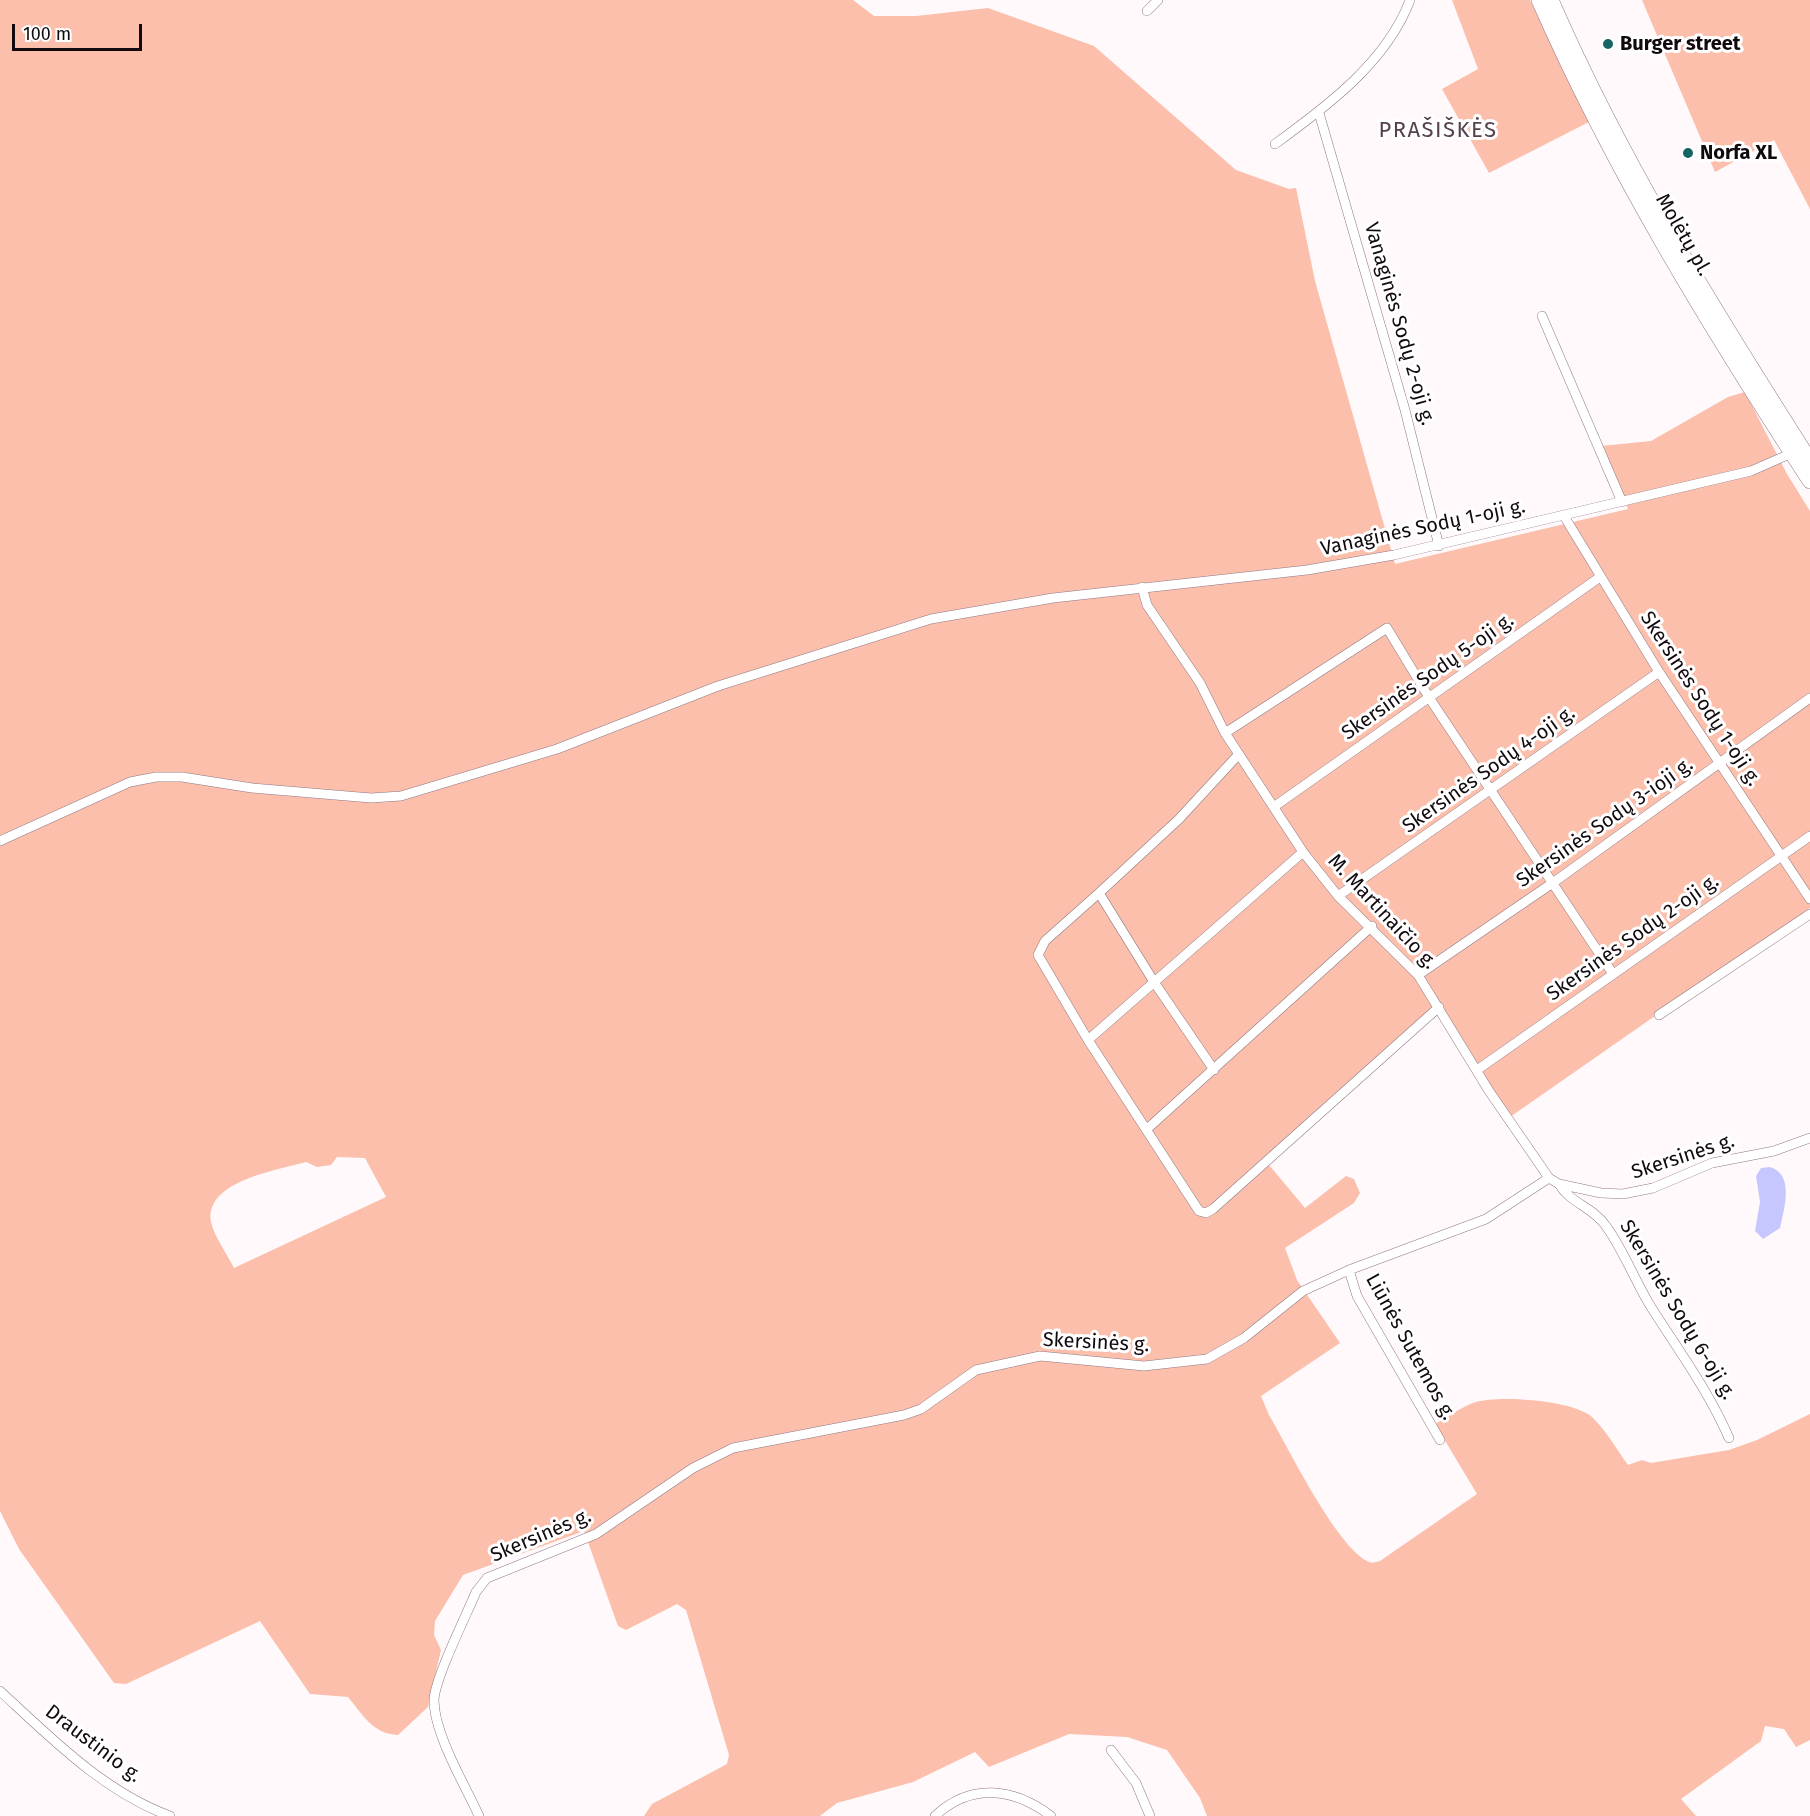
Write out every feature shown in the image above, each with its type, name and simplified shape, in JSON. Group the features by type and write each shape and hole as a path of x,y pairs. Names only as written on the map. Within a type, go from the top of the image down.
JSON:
{"highway":[{"name":"Molėtų pl.","path":"1539,0 1586,101 1649,221 1810,481"},
{"name":"Molėtų pl.","path":"1551,0 1599,102 1660,218 1710,303 1810,460"}],"street":[{"path":"1147,11 1158,0"},
{"path":"1275,144 1319,113 1351,83 1391,37 1410,0"},
{"name":"Vanaginės Sodų 2-oji g.","path":"1319,113 1405,410 1439,546"},
{"path":"1542,316 1622,502"},
{"name":"Vanaginės Sodų 1-oji g.","path":"0,841 130,782 156,777 182,777 252,788 371,798 401,796 557,749 718,686 932,619 1053,598 1307,570 1439,546 1751,471 1792,453"},
{"name":"Skersinės Sodų 1-oji g.","path":"1564,516 1659,672 1810,899"},
{"name":"Skersinės Sodų 5-oji g.","path":"1275,806 1430,699 1600,577"},
{"path":"1142,587 1147,605 1200,683 1225,733 1387,628 1430,699 1554,882 1612,974"},
{"name":"Skersinės Sodų 4-oji g.","path":"1338,896 1659,672"},
{"name":"Skersinės Sodų 3-ioji g.","path":"1418,975 1554,882 1810,698"},
{"name":"M. Martinaičio g.","path":"1225,733 1303,852 1338,896 1372,926 1418,975 1477,1070 1550,1178"},
{"path":"1239,754 1179,819 1045,941 1038,955 1088,1040 1199,1211 1206,1213 1439,1007"},
{"name":"Skersinės Sodų 2-oji g.","path":"1477,1070 1810,836"},
{"path":"1088,1040 1303,852"},
{"path":"1099,893 1154,981 1214,1070"},
{"path":"1659,1015 1810,914"},
{"path":"1147,1129 1372,926"},
{"name":"Skersinės g.","path":"479,1816 444,1740 434,1698 476,1592 487,1578 596,1534 693,1468 733,1448 904,1415 921,1409 976,1370 1040,1356 1144,1366 1207,1359 1244,1338 1303,1291 1348,1270 1486,1219 1550,1178 1559,1184 1601,1193 1623,1194 1653,1188 1712,1163 1774,1151 1810,1138"},
{"name":"Skersinės Sodų 6-oji g.","path":"1559,1184 1565,1195 1586,1206 1605,1225 1652,1308 1695,1371 1729,1438"},
{"name":"Liūnės Sutemos g.","path":"1348,1270 1357,1296 1440,1440"},
{"name":"Draustinio g.","path":"0,1691 40,1729 100,1777 170,1816"},
{"path":"1111,1750 1136,1783 1150,1816"},
{"path":"935,1816 942,1809 978,1792 1005,1792 1036,1804 1051,1816"}],"shaded area":[{"path":"0,0 853,0 874,16 916,16 988,8 1094,46 1236,170 1289,189 1296,188 1315,281 1395,564 1628,509 1601,446 1651,441 1728,397 1745,392 1787,474 1810,511 1810,908 1510,1117 1443,1009 1269,1165 1305,1208 1346,1176 1354,1179 1360,1193 1354,1203 1285,1248 1297,1280 1340,1343 1261,1396 1300,1472 1327,1516 1354,1551 1372,1563 1380,1561 1477,1494 1435,1424 1476,1402 1502,1399 1536,1400 1583,1411 1602,1428 1628,1465 1642,1460 1651,1463 1729,1450 1757,1440 1810,1414 1810,1740 1796,1747 1784,1729 1765,1726 1761,1741 1681,1799 1696,1816 1207,1816 1200,1798 1167,1750 1127,1737 1069,1734 989,1767 975,1752 913,1782 837,1803 820,1816 644,1816 652,1804 727,1764 729,1755 686,1610 677,1604 626,1630 618,1626 584,1531 463,1575 435,1621 434,1635 441,1650 428,1707 398,1735 389,1734 375,1727 348,1697 310,1694 260,1621 126,1684 114,1683 19,1549 0,1511","holes":["337,1157 365,1158 386,1197 234,1268 211,1222 212,1208 219,1196 245,1180 278,1169 306,1162 317,1167 331,1165"]},
{"path":"1452,0 1530,0 1589,122 1489,173 1442,89 1478,69"},
{"path":"1642,0 1810,0 1810,209 1774,140 1715,172"}],"water":[{"path":"1770,1167 1783,1177 1786,1193 1780,1228 1763,1239 1755,1231 1760,1202 1756,1176 1761,1168"}],"place":[{"name":"Burger street","path":"1608,44"},
{"name":"Norfa XL","path":"1688,153"}],"district":[{"name":"PRAŠIŠKĖS","path":"1438,131"}]}
